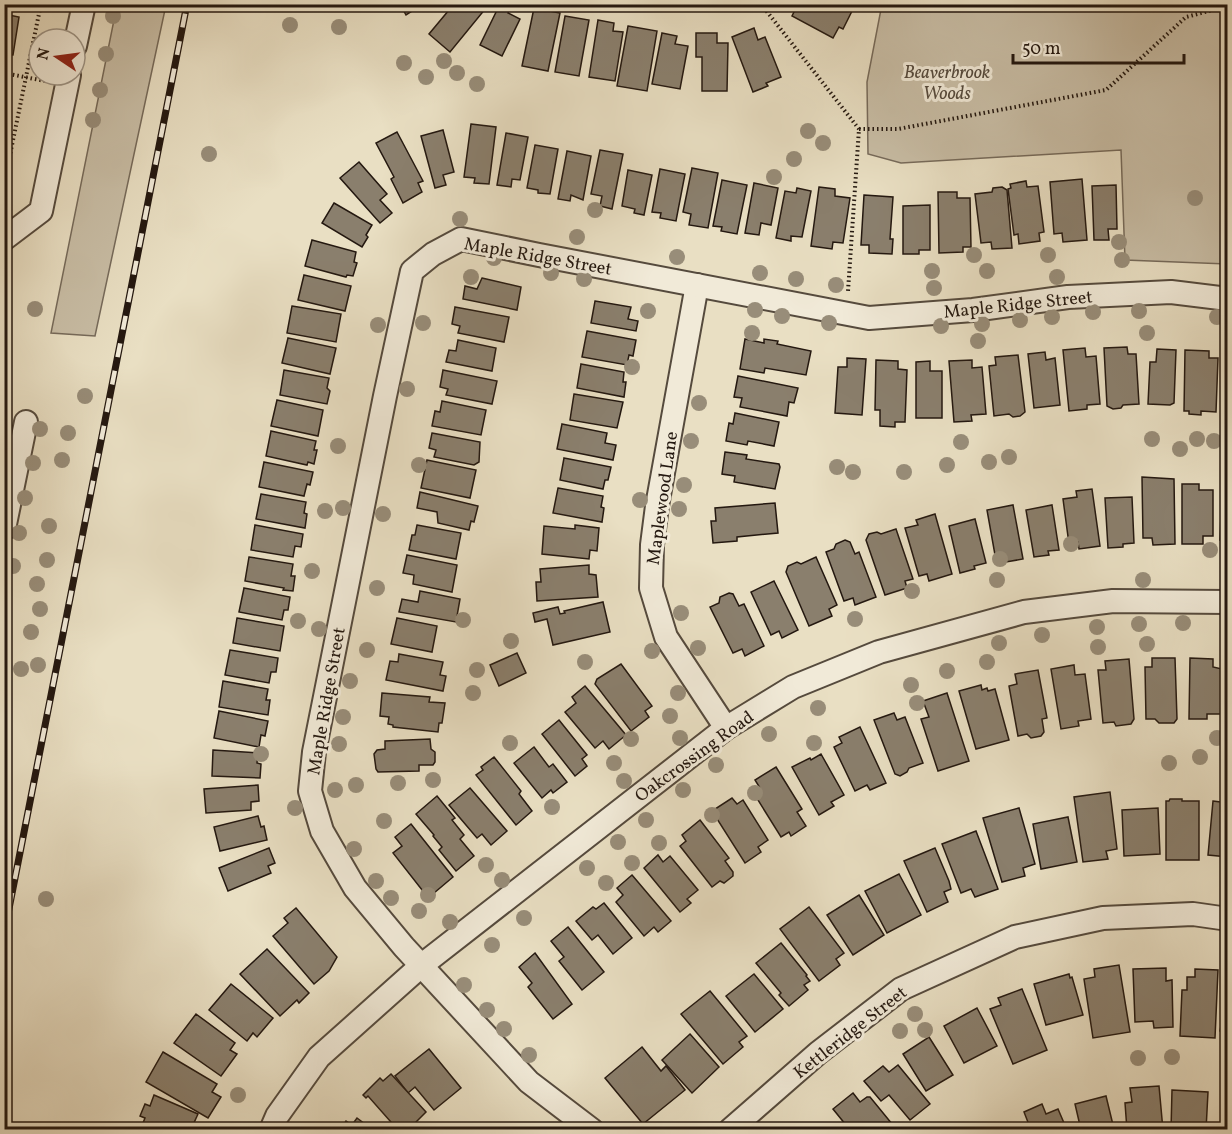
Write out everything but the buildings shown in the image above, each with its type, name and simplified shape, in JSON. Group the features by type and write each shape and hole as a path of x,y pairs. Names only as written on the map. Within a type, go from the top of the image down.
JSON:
{"street":[{"path":"79,27 84,4"},
{"path":"4,238 41,211 60,87"},
{"name":"Maple Ridge Street","path":"592,1130 529,1082 404,947 355,888 322,831 310,791 314,752 412,271 433,254 461,239 869,318 974,310 1068,297 1172,292 1227,299"},
{"name":"Maplewood Lane","path":"697,285 657,506 652,545 651,588 666,637 726,728"},
{"path":"4,530 26,422"},
{"name":"Oakcrossing Road","path":"271,1130 277,1116 319,1057 422,964 726,728 793,687 879,652 1024,612 1113,601 1227,602"},
{"name":"Kettleridge Street","path":"730,1130 818,1053 901,989 1015,937 1103,918 1193,914 1227,919"}],"path":[{"path":"37,27 41,4"},
{"path":"762,4 859,129 846,313"},
{"path":"859,129 898,129 1106,90 1185,17 1227,6"},
{"path":"4,73 27,77 4,184"}],"green space":[{"name":"Beaverbrook Woods","path":"882,4 1227,5 1227,264 1125,260 1121,150 901,163 868,154 867,82"},
{"path":"117,5 166,5 95,336 51,333"}],"railway":[{"path":"4,934 187,4"}]}
